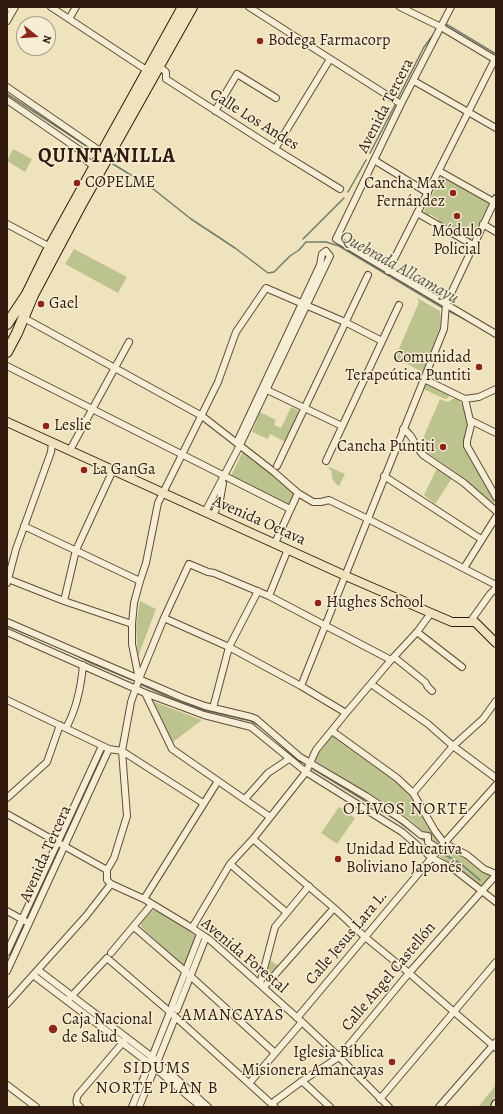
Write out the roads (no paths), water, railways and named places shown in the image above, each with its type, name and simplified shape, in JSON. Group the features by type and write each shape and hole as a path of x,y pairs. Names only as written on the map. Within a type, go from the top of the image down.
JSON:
{"highway":[{"path":"7,324 26,294 50,247 183,7"},
{"path":"7,352 24,318 33,295 192,7"}],"main road":[{"name":"Avenida Octava","path":"7,422 431,613 452,622 470,622"},
{"path":"470,622 475,622 496,643"}],"street":[{"path":"7,21 15,7"},
{"path":"52,7 148,71"},
{"path":"69,19 76,7"},
{"path":"249,7 401,104"},
{"path":"400,7 441,27 496,60 468,112 388,271 445,308 496,334"},
{"name":"Avenida Tercera","path":"388,271 336,239 450,7"},
{"path":"275,149 330,59"},
{"name":"Calle Los Andes","path":"160,67 166,72 166,79 340,189"},
{"path":"215,111 237,74 276,98"},
{"path":"414,81 496,128"},
{"path":"7,87 103,153"},
{"path":"7,100 81,152 86,160 94,167"},
{"path":"374,160 428,193"},
{"path":"301,686 444,329 445,308 495,200 439,171"},
{"path":"417,213 473,245"},
{"path":"7,224 50,247"},
{"path":"483,224 496,232"},
{"path":"205,512 225,476 238,444 304,304 320,265 322,254 326,251 330,256 304,304"},
{"path":"278,466 368,275"},
{"path":"139,679 132,644 134,603 146,563 158,503 218,382 236,332 266,288 346,322 382,341"},
{"path":"326,461 399,305"},
{"path":"24,318 202,416 298,493 313,502 329,500 464,568 496,587 470,622"},
{"path":"70,450 129,342"},
{"path":"7,366 290,509"},
{"path":"424,379 465,399 479,396 496,389"},
{"path":"264,389 342,426"},
{"path":"465,399 471,425 467,446 496,497"},
{"path":"470,420 496,433"},
{"path":"403,430 408,432 418,450 464,483 496,509"},
{"path":"52,442 51,452 24,526 7,581 132,624"},
{"path":"64,601 76,550 113,470"},
{"path":"213,516 220,500 225,476"},
{"path":"384,476 481,539"},
{"path":"275,543 298,493"},
{"path":"464,568 481,539 496,518"},
{"path":"24,526 140,581"},
{"path":"269,596 288,549"},
{"path":"7,1004 86,916 111,884 107,880 107,870 114,858 127,816 122,751 136,688 164,618 189,564 269,596 392,659 425,682 432,691"},
{"path":"213,708 229,647 258,591"},
{"path":"192,928 230,864 253,839 306,772 316,750 392,659 417,632 431,613"},
{"path":"164,618 229,647 301,686 346,713"},
{"path":"7,622 183,698 213,708 256,719 300,757 366,796 404,821 421,835 428,836 428,842 439,849"},
{"path":"7,632 145,693 204,715 250,726 306,772 402,832 432,858 455,870 496,902"},
{"path":"417,632 462,667"},
{"path":"7,798 47,762 63,727 73,715 80,692 83,665"},
{"path":"371,684 428,724 453,746 496,778"},
{"path":"145,693 167,743 172,750 270,817"},
{"path":"7,700 102,746 109,749 122,751 203,803"},
{"path":"413,793 453,746 482,719 496,702"},
{"path":"332,731 397,778 413,793 435,831 444,843 467,855 484,869 496,875"},
{"name":"Avenida Tercera","path":"7,970 30,923 102,746"},
{"name":"Avenida Tercera","path":"7,952 22,919 109,749"},
{"path":"245,799 268,773 289,759"},
{"path":"144,900 218,780"},
{"name":"Calle Jesus Lara L.","path":"252,1080 275,1053 365,937 444,843 496,785"},
{"path":"7,814 107,870"},
{"path":"253,839 309,886 365,937 495,1045 439,1107"},
{"path":"230,864 286,912"},
{"name":"Calle Angel Castellón","path":"272,1104 302,1081 339,1057 409,973 496,875"},
{"name":"Avenida Forestal","path":"111,884 152,904 203,935 300,1020 389,1107"},
{"path":"262,986 274,927 309,886"},
{"path":"111,953 152,904"},
{"path":"262,986 334,908"},
{"path":"7,911 30,923"},
{"path":"134,927 275,1053"},
{"path":"188,974 172,1006 178,1010 188,974 203,935"},
{"path":"69,999 107,958 170,1012 272,1104"},
{"path":"380,1098 496,962"},
{"path":"38,970 69,999"},
{"path":"33,975 69,999 153,1062 204,1106"},
{"path":"139,1107 170,1012"},
{"path":"132,1107 175,1018"},
{"path":"80,1107 76,1103 78,1095 124,1040"},
{"path":"302,1081 330,1107"},
{"path":"7,1086 36,1107"}],"waterway":[{"path":"446,24 496,54"},
{"path":"398,98 424,47 433,35"},
{"name":"Quebrada Allcamayu","path":"7,94 91,149"},
{"path":"370,153 395,105"},
{"path":"348,192 366,160"},
{"name":"Quebrada Allcamayu","path":"113,164 152,188 191,219 235,248 268,273 274,272 306,242 326,242 339,246 443,308"},
{"path":"303,239 344,198"},
{"name":"Quebrada Allcamayu","path":"447,310 468,321"},
{"path":"7,626 54,645"},
{"path":"74,654 91,663 132,680"},
{"path":"140,684 173,699 203,710 251,721 261,727"},
{"path":"277,741 301,763"},
{"path":"313,769 393,818 426,842"},
{"path":"443,854 460,863 480,880"}],"place":[{"name":"Bodega Farmacorp","path":"260,41"},
{"name":"COPELME","path":"77,183"},
{"name":"Cancha Max Fernández","path":"453,193"},
{"name":"Módulo Policial","path":"457,216"},
{"name":"Gael","path":"41,304"},
{"name":"Comunidad Terapeútica Puntiti","path":"479,367"},
{"name":"Leslie","path":"46,426"},
{"name":"Cancha Puntiti","path":"443,447"},
{"name":"La GanGa","path":"84,470"},
{"name":"Hughes School","path":"318,603"},
{"name":"Unidad Educativa Boliviano Japonés","path":"338,859"},
{"name":"Caja Nacional de Salud","path":"53,1029"},
{"name":"Iglesia Bíblica Misionera Amancayas","path":"392,1062"}],"district":[{"name":"QUINTANILLA","path":"107,157"},
{"name":"OLIVOS NORTE","path":"406,810"},
{"name":"AMANCAYAS","path":"233,1016"},
{"name":"SIDUMS NORTE PLAN B","path":"157,1079"}]}
